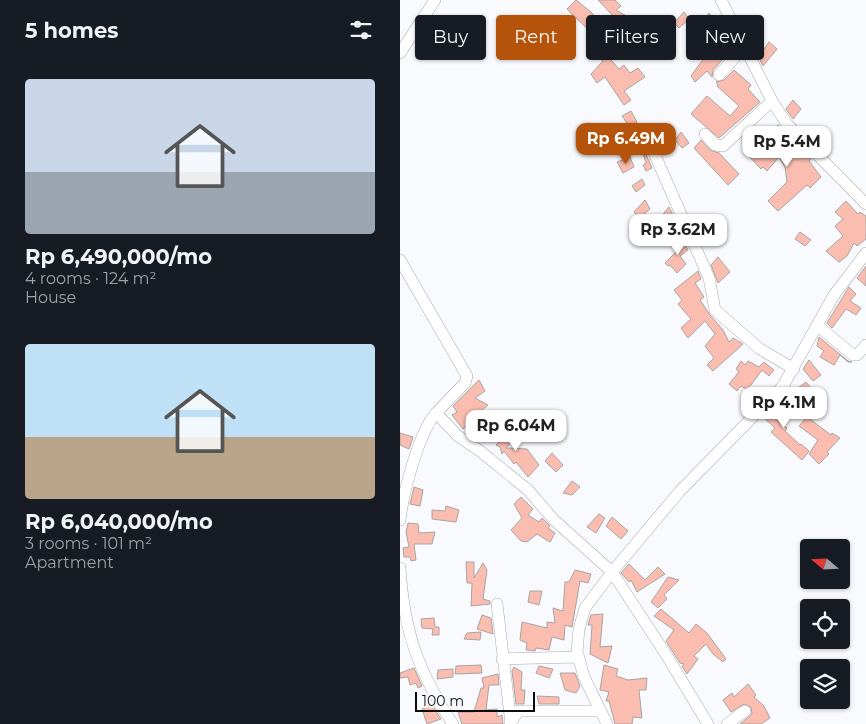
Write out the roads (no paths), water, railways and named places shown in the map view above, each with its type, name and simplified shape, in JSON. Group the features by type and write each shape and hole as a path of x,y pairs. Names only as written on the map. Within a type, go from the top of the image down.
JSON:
{"street":[{"path":"400,53 435,0"},
{"path":"721,0 728,15"},
{"path":"719,75 732,60"},
{"path":"751,60 772,101 793,130 866,204"},
{"path":"705,134 715,145 723,146 772,101"},
{"path":"644,130 653,146 683,222 709,278 715,310 760,348 794,370"},
{"path":"607,724 584,677 578,657 579,628 585,608 612,572 680,491 776,394 794,370 838,290 866,253"},
{"path":"400,260 467,376 465,383 428,422 407,483 400,520"},
{"path":"818,326 853,355 858,354 866,345"},
{"path":"436,413 458,436 528,490 554,520 612,572 667,656 708,724"},
{"path":"400,568 402,604 408,630 430,689 453,724"},
{"path":"496,604 511,724"},
{"path":"502,659 578,657"},
{"path":"511,724 518,711 601,711"},
{"path":"727,724 745,711"}]}
